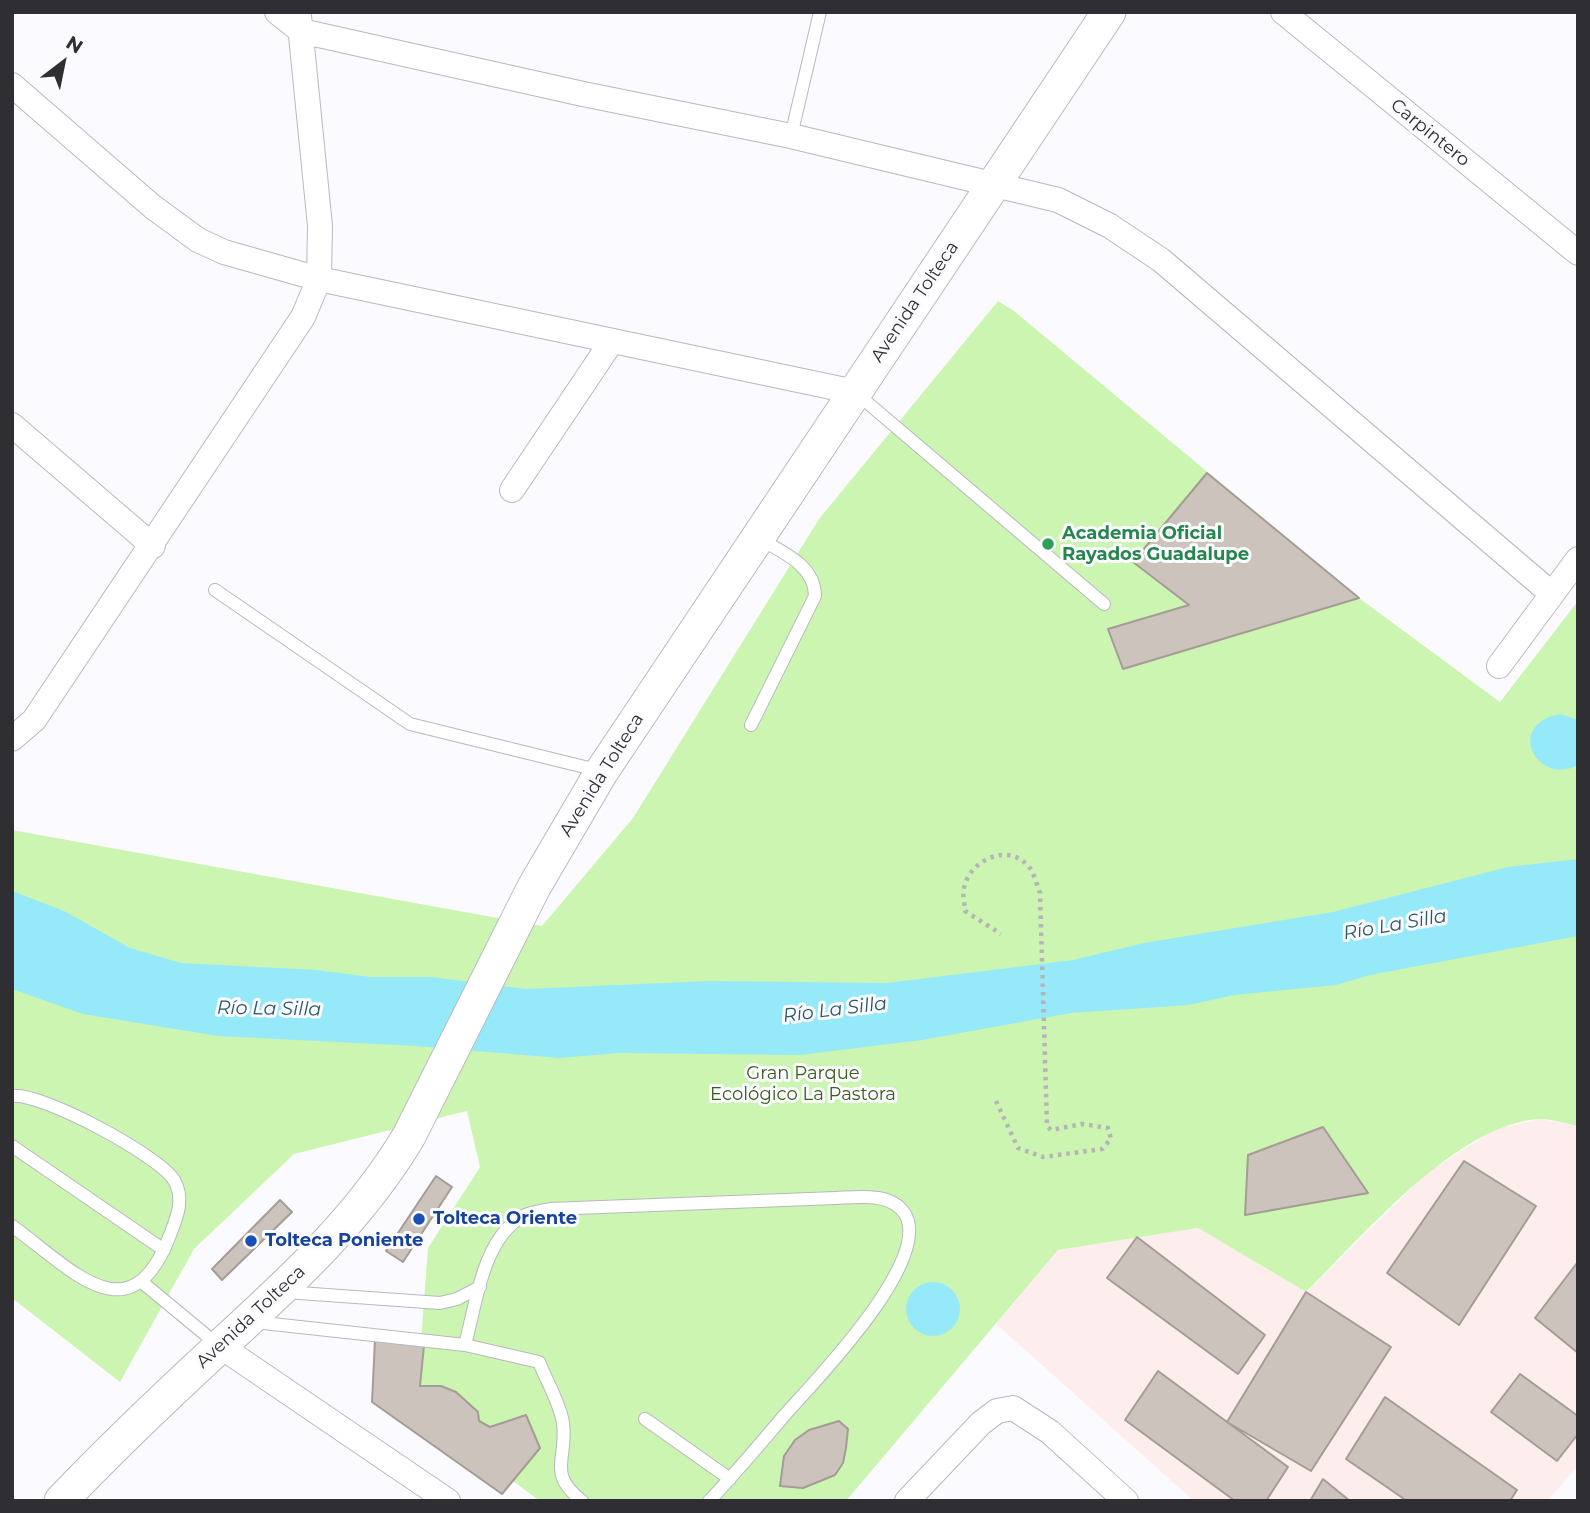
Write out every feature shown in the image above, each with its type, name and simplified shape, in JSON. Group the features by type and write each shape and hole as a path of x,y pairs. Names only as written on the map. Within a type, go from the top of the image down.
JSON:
{"street":[{"path":"277,12 300,22 583,94 791,136 1058,200 1110,226 1161,260 1552,594"},
{"name":"Avenida Tolteca","path":"66,1499 220,1346 318,1255 372,1194 410,1136 534,887 602,771 1109,12"},
{"name":"Carpintero","path":"1282,13 1578,253"},
{"path":"12,739 34,720 153,546 303,317 319,279 320,226 300,22"},
{"path":"12,85 153,207 198,240 224,253 319,279 855,392"},
{"path":"512,490 612,341"},
{"path":"12,425 153,546"},
{"path":"1499,666 1578,559"},
{"path":"220,1346 448,1501"},
{"path":"907,1501 981,1423 997,1411 1013,1408 1050,1432 1126,1501"}],"lane":[{"path":"791,136 820,12"},
{"path":"855,392 1104,604"},
{"path":"751,725 816,596 813,579 805,568 758,537"},
{"path":"215,590 410,724 602,771"},
{"path":"12,1096 21,1095 55,1106 154,1158 175,1181 181,1206 164,1250 143,1283 120,1291 98,1287 12,1226"},
{"path":"12,1146 164,1250"},
{"path":"464,1345 480,1287 500,1239 512,1224 525,1215 550,1209 836,1198 882,1199 904,1213 909,1224 910,1237 902,1262 849,1345 709,1501"},
{"path":"143,1283 220,1346"},
{"path":"279,1292 440,1303 457,1299 480,1287"},
{"path":"247,1322 464,1345 539,1362 563,1422 560,1478 566,1489 582,1501"},
{"path":"645,1419 730,1479"}],"path":[{"path":"996,1101 1018,1148 1043,1157 1102,1149 1111,1139 1108,1128 1094,1124 1051,1130 1047,1126 1040,893 1029,866 1010,856 991,856 976,866 964,888 965,911 1001,934"}],"shaded area":[{"path":"1541,1119 1578,1126 1578,1466 1547,1501 1194,1501 996,1324 1058,1250 1198,1228 1306,1292 1428,1172 1495,1129"}],"green space":[{"name":"Gran Parque Ecológico La Pastora","path":"998,301 1014,311 1359,598 1500,702 1578,601 1578,1126 1541,1119 1509,1125 1477,1140 1413,1186 1306,1292 1198,1228 1058,1250 846,1501 540,1501 426,1417 419,1368 428,1248 480,1167 467,1111 294,1154 194,1249 120,1382 12,1298 12,830 542,926 633,818 819,519"}],"water":[{"path":"1561,714 1578,720 1578,765 1563,770 1550,768 1540,761 1533,752 1530,740 1534,729 1543,720"},
{"name":"Río La Silla","path":"1578,859 1578,936 1370,975 1336,985 1234,995 1189,1005 1071,1013 922,1040 800,1055 619,1053 559,1058 416,1046 218,1036 83,1014 12,989 12,891 64,911 130,948 181,963 316,970 371,977 431,977 526,989 709,981 887,983 1073,960 1144,943 1333,912 1508,867"},
{"path":"938,1282 948,1286 956,1294 960,1309 956,1324 948,1332 928,1336 918,1332 910,1324 906,1304 910,1294 918,1286"}],"building":[{"path":"1207,473 1359,598 1123,669 1108,629 1189,605 1133,562"},
{"path":"1323,1127 1368,1193 1245,1215 1248,1155"},
{"path":"1464,1161 1536,1206 1459,1325 1387,1273"},
{"name":"Tolteca Oriente","path":"436,1176 452,1187 403,1262 386,1251"},
{"name":"Tolteca Poniente","path":"280,1200 292,1212 222,1280 212,1269"},
{"path":"1137,1237 1265,1335 1238,1374 1107,1278"},
{"path":"1578,1264 1578,1353 1535,1318"},
{"path":"1306,1292 1391,1347 1311,1471 1227,1422"},
{"path":"375,1340 424,1346 420,1386 441,1386 456,1392 478,1412 479,1421 490,1427 526,1415 540,1448 502,1494 372,1402"},
{"path":"1158,1371 1288,1467 1266,1501 1235,1501 1125,1420"},
{"path":"1520,1374 1578,1416 1578,1434 1557,1461 1491,1412"},
{"path":"1385,1397 1517,1490 1510,1501 1407,1501 1346,1459"},
{"path":"839,1421 848,1429 843,1463 835,1475 803,1488 780,1486 784,1456 795,1440 809,1430"},
{"path":"1323,1479 1350,1501 1310,1501"}],"place":[{"name":"Academia Oficial Rayados Guadalupe","path":"1048,544"},
{"name":"Tolteca Oriente","path":"419,1219"},
{"name":"Tolteca Poniente","path":"251,1241"}]}
